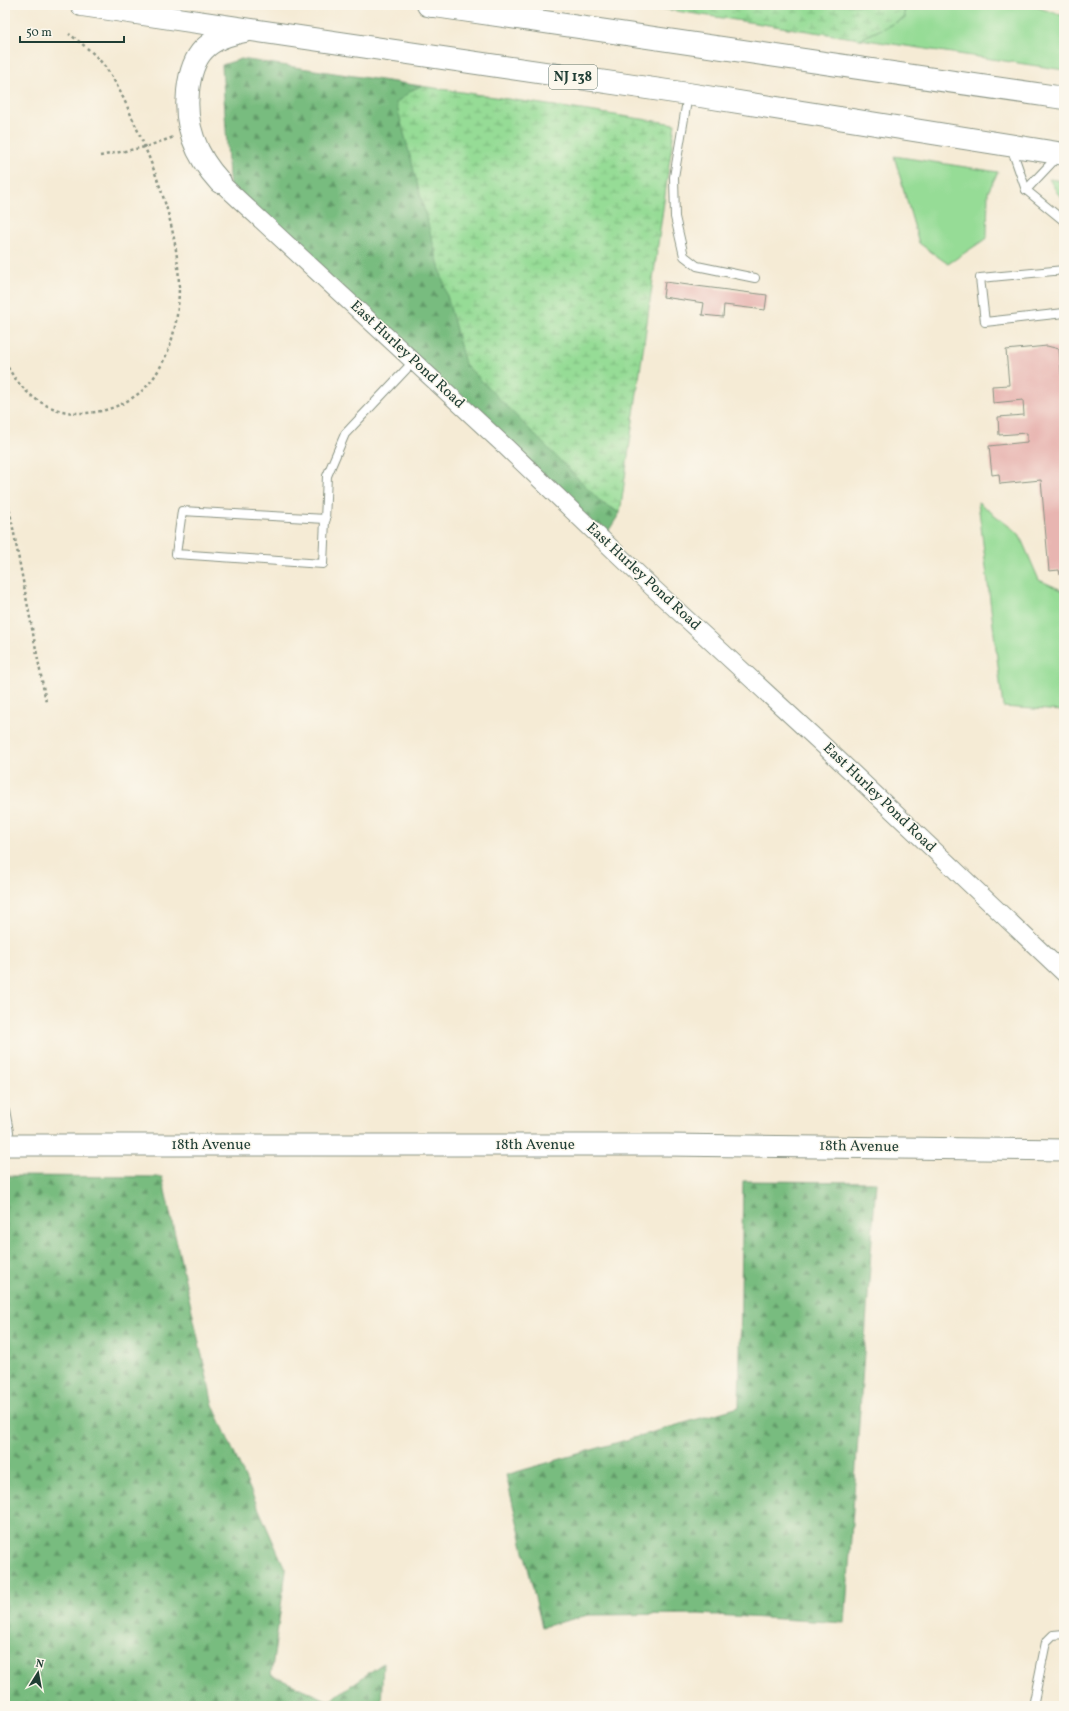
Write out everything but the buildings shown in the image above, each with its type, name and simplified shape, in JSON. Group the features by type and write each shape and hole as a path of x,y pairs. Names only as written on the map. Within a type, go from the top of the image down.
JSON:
{"highway":[{"name":"NJ 138","path":"82,5 688,94 1062,154"},
{"path":"430,5 1064,98"},
{"path":"220,182 204,163 190,133 187,99 190,73 195,60 203,50 219,39 250,30"},
{"path":"1034,93 1064,91"}],"street":[{"name":"East Hurley Pond Road","path":"220,182 414,361 1064,973"},
{"name":"18th Avenue","path":"5,1145 666,1145 1064,1150"}],"lane":[{"path":"688,94 674,177 675,217 684,256 697,266 754,278"},
{"path":"1010,146 1026,190 1064,221"},
{"path":"1026,190 1062,154"},
{"path":"1064,270 980,278 985,322 1064,313"},
{"path":"326,519 182,510 176,554 323,564 326,519 327,476 346,434 414,361"},
{"path":"5,1110 9,1132 5,1145"},
{"path":"1033,1706 1046,1642 1053,1635 1064,1634"}],"path":[{"path":"5,362 11,374 29,395 42,403 69,413 85,414 103,411 136,396 148,385 158,372 165,358 175,328 178,311 178,273 176,254 167,211 145,147 123,98 107,70 91,51 69,34"},
{"path":"100,156 145,147 190,133"},
{"path":"5,486 46,702"}],"green space":[{"path":"637,5 903,5 905,18 860,39"},
{"path":"903,5 1030,5 1064,16 1064,70 860,39 905,18"},
{"path":"241,59 421,86 412,90 602,503 620,513 602,541 230,193 222,65"},
{"path":"421,86 675,124 620,513 602,503 465,364 396,103 412,90"},
{"path":"894,156 998,172 988,192 987,238 948,264 919,243"},
{"path":"1049,179 1064,181 1064,199 1058,194"},
{"path":"978,502 1019,534 1039,580 1064,591 1064,711 1003,707"},
{"path":"5,1176 162,1177 213,1405 286,1571 271,1675 329,1701 383,1663 381,1706 5,1706"},
{"path":"743,1181 876,1182 845,1623 699,1614 588,1615 542,1627 506,1475 739,1407"}]}
